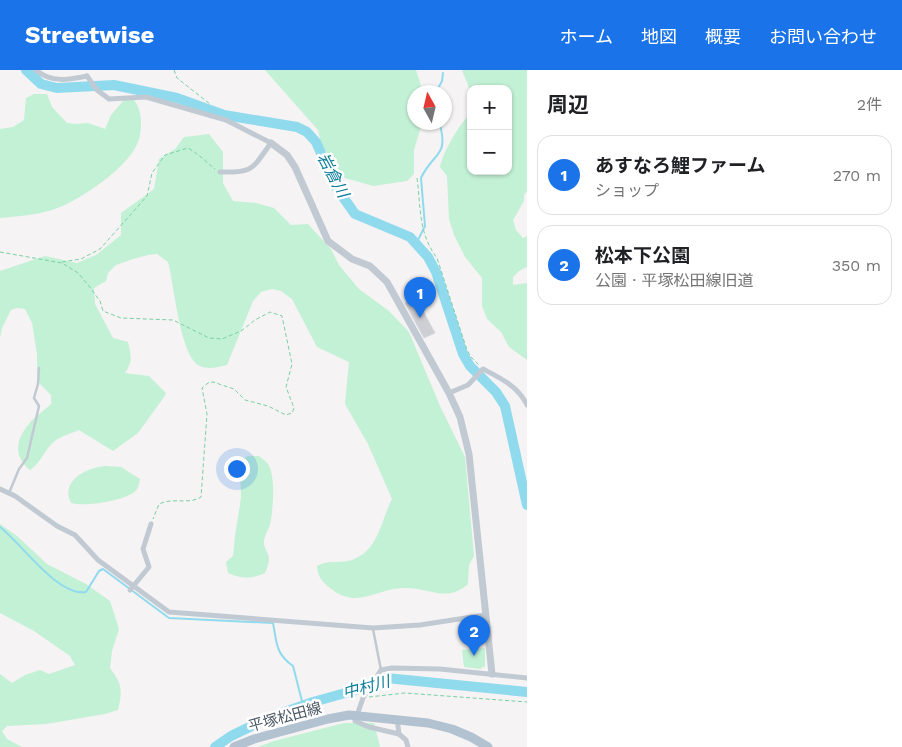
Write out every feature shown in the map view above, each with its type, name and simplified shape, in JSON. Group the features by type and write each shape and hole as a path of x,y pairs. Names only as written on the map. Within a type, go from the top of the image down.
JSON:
{"main road":[{"name":"平塚松田線","path":"234,747 254,739 350,715 428,723 452,729 488,747"}],"street":[{"path":"36,70 41,74 58,80 71,80 88,73 97,90 109,99 146,98 155,100 226,120 271,143 287,155 295,167 328,241 352,259 370,266 388,282 449,393 460,417 469,454 492,674"},
{"path":"220,172 240,173 252,168 271,143"},
{"path":"449,393 468,385 482,370 508,383 518,391 527,405"},
{"path":"0,489 10,493 57,526 75,535 98,560 132,588 170,612 373,628 420,625 485,615"},
{"path":"132,588 149,567 143,549 151,524"},
{"path":"408,747 406,740 399,734 360,725 355,721 364,696 381,670 392,668 440,669 527,678"},
{"path":"397,719 399,734"}],"lane":[{"path":"10,493 19,469 27,458 37,421 39,406 34,398 38,384 39,368"},
{"path":"373,628 381,670"}],"path":[{"path":"174,70 177,78 210,104"},
{"path":"0,252 62,262 81,259 100,249 147,196 152,173 164,155 188,148 202,156 207,163 220,172"},
{"path":"417,178 422,223 428,246 437,258 467,350 482,370"},
{"path":"62,262 78,273 89,286 100,301 103,311 121,318 173,320 209,338 222,339 242,331 255,320 270,312 282,316 292,364 286,387 294,408 292,413 286,415 268,406 245,400 234,390 213,382 208,383 202,388 207,414 200,497 195,501 168,500 160,504 151,524"},
{"path":"364,696 405,693 527,702"}],"green space":[{"path":"265,70 416,70 421,85 407,85 407,130 420,130 414,150 414,174 407,181 373,186 345,178 336,171 321,143 318,130"},
{"path":"462,70 527,70 527,191 524,195 524,201 513,220 516,230 523,238 527,236 527,267 513,277 513,285 527,283 527,360 509,347 501,332 487,319 482,306 482,278 465,257 454,235 449,219 447,176 440,167 452,138 467,117 467,175 512,175 512,85 468,85"},
{"path":"34,94 47,94 52,107 67,123 88,123 105,129 111,115 124,100 134,100 141,116 139,139 135,148 122,165 80,197 45,212 0,218 0,129 13,127 24,120 26,98"},
{"path":"209,134 223,152 223,183 233,201 256,203 274,208 291,225 308,224 331,249 339,265 359,289 389,311 409,332 440,406 465,457 474,556 469,565 468,584 460,590 445,594 406,588 359,598 350,598 340,595 324,583 319,576 317,566 328,562 348,561 366,552 377,536 392,499 368,444 345,404 349,362 317,347 292,299 281,291 272,289 261,292 253,301 227,365 210,368 200,366 193,360 187,349 168,262 157,254 116,265 108,273 106,281 94,288 95,304 113,338 128,342 131,358 125,373 149,376 166,393 164,397 138,433 113,451 79,430 56,440 30,470 21,460 18,449 21,437 30,422 51,404 51,395 40,384 37,377 37,354 32,323 25,309 17,308 11,310 2,328 0,338 0,271 45,256 77,263 96,255 121,235 121,213 154,189 159,159 175,149 184,137"},
{"path":"248,456 259,456 268,464 271,469 273,494 270,525 264,540 269,557 268,566 265,573 247,578 228,573 226,562 233,556 241,498 240,461"},
{"path":"105,466 121,467 140,479 136,490 127,496 112,501 94,504 71,503 69,488 72,482 83,473"},
{"path":"0,524 17,536 47,564 86,584 110,601 119,629 112,651 110,668 120,688 121,698 118,710 46,724 7,726 2,731 7,739 22,747 0,747 0,674 12,683 25,675 40,670 49,674 75,665 70,656 34,631 0,613"},
{"path":"485,648 485,666 480,669 464,667 462,650"},
{"path":"344,723 374,723 380,747 258,747 274,741"}],"building":[{"path":"416,298 435,333 424,338 405,303"}],"waterway":[{"name":"岩倉川","path":"26,70 41,84 57,88 114,85 177,98 224,115 297,127 307,132 316,142 336,187 355,214 410,237 428,257 436,272 463,354 470,366 496,392 505,406 527,505"},
{"path":"440,85 443,73"},
{"path":"416,244 425,226 421,178 439,153 443,142 441,130"},
{"path":"0,527 52,578 75,591 86,592 99,571 103,569 169,618 273,623 276,642 280,652 293,666 303,705"},
{"name":"中村川","path":"215,747 231,736 268,718 313,702 363,688 386,678 527,692"}],"place":[{"name":"あすなろ鯉ファーム","path":"420,318"},
{"name":"松本下公園","path":"474,656"}]}
